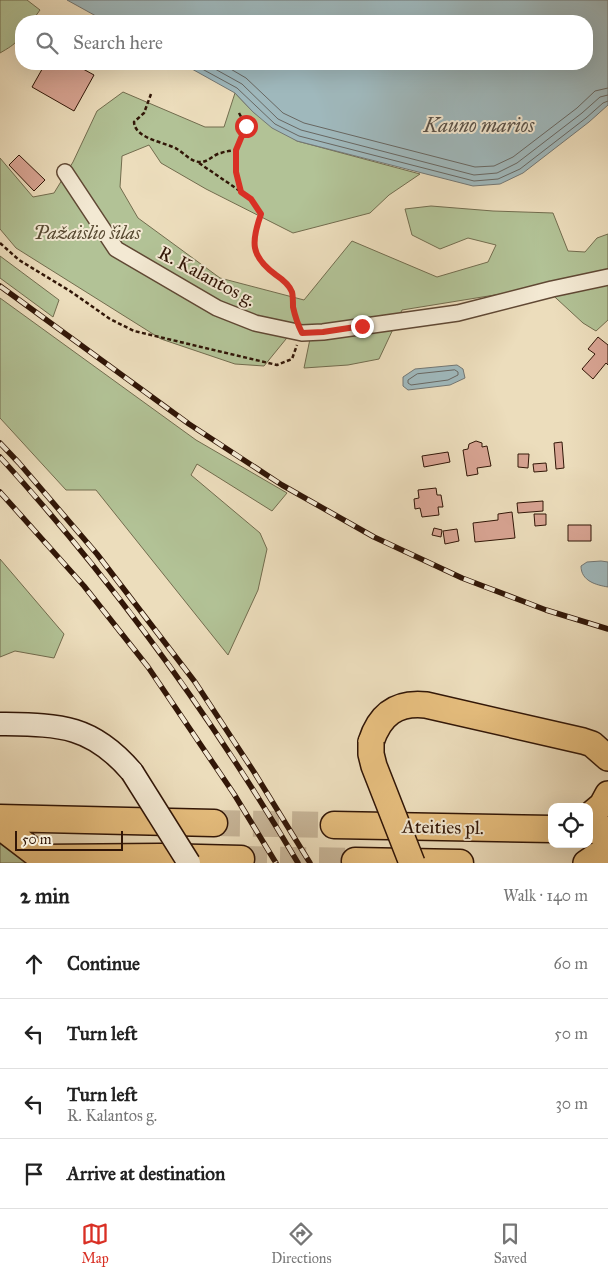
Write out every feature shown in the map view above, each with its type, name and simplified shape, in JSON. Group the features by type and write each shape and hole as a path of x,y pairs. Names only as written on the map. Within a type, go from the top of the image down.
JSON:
{"highway":[{"path":"0,818 214,822"},
{"name":"Ateities pl.","path":"334,825 548,829"},
{"path":"0,826 45,861 241,859"},
{"path":"593,830 608,830"},
{"name":"Ateities pl.","path":"355,861 460,863"},
{"path":"604,863 608,862"}],"main road":[{"path":"412,863 371,754 375,730 382,720 396,709 414,704 426,705 582,741 592,744 608,758"},
{"path":"0,724 64,727 87,734 119,756 132,772 189,863"},
{"path":"593,813 602,805 608,794"},
{"path":"586,863 608,848"}],"street":[{"name":"R. Kalantos g.","path":"65,172 116,248 217,308 255,324 302,333 323,332 458,313 608,277"}],"path":[{"path":"0,243 19,260 70,291 110,319 134,331 277,365 292,359 302,333 296,319 292,291 285,281 259,259 256,253 254,234 261,214 251,199 188,158 176,148 160,144 137,131 134,127 134,122 144,113 151,94"},
{"path":"239,113 246,126 236,150 236,172 241,192"},
{"path":"198,163 204,162 219,153 236,150"}],"green space":[{"path":"0,0 27,0 40,10 36,15 15,15 15,43 0,53"},
{"name":"Pažaislio šilas","path":"123,92 205,127 224,127 235,93 253,112 297,141 420,174 389,195 370,213 293,233 206,189 161,163 149,145 122,156 120,187 138,218 220,278 304,300 352,241 437,277 488,262 496,245 468,238 440,249 412,235 405,209 431,206 553,213 568,251 585,252 597,238 608,234 608,320 596,331 583,323 544,287 402,310 379,359 348,365 304,368 311,334 295,328 264,366 235,364 161,339 16,248 0,229 0,158 33,197 54,193 73,162 97,111"},
{"path":"0,256 59,300 53,317 0,278"},
{"path":"0,298 196,440 287,493 272,511 197,464 191,475 260,533 267,549 258,590 228,655 96,490 66,490 0,418"},
{"path":"0,559 64,634 54,658 15,651 0,657"},
{"path":"0,836 34,863 0,863"}],"water":[{"name":"Kauno marios","path":"67,0 608,0 608,105 523,173 500,184 473,186 297,141 272,128 235,93 194,70 593,70 593,15 94,15"},
{"path":"457,365 463,369 465,378 450,385 408,390 403,386 403,377 415,369"},
{"path":"587,562 608,562 608,587 586,579 582,571 581,566"}],"building":[{"path":"42,70 85,70 94,75 74,111 32,87"},
{"path":"19,155 45,180 34,191 9,165"},
{"path":"598,337 608,345 608,365 606,363 593,379 582,369 595,354 588,349"},
{"path":"476,441 482,443 482,447 487,446 491,466 477,468 478,474 467,476 463,450 468,449 469,444"},
{"path":"562,442 564,468 556,469 554,443"},
{"path":"448,452 450,462 424,467 422,456"},
{"path":"518,454 529,454 528,468 518,467"},
{"path":"546,463 547,471 534,472 533,464"},
{"path":"436,488 437,495 441,495 443,507 438,507 439,515 422,517 420,508 415,509 414,499 419,498 418,490"},
{"path":"543,501 543,511 518,513 517,503"},
{"path":"512,512 515,538 475,542 473,523 498,520 498,514"},
{"path":"534,514 546,514 546,525 535,526"},
{"path":"568,525 591,525 591,541 568,541"},
{"path":"434,528 442,530 441,537 432,535"},
{"path":"457,529 459,541 445,544 443,531"}],"tunnel":[{"path":"214,823 334,825"},
{"path":"241,859 355,861"}],"railway":[{"path":"0,286 189,424 282,485 374,537 462,578 546,610 608,629"},
{"path":"0,443 97,554 195,682 254,772 310,863"},
{"path":"0,457 83,553 160,652 231,755 298,863"},
{"path":"0,492 84,586 148,667 234,794 276,863"}],"route":[{"path":"246,126 236,150 236,172 241,192 251,199 261,214 254,234 254,247 259,259 285,281 292,291 296,319 302,333 362,326"}]}
